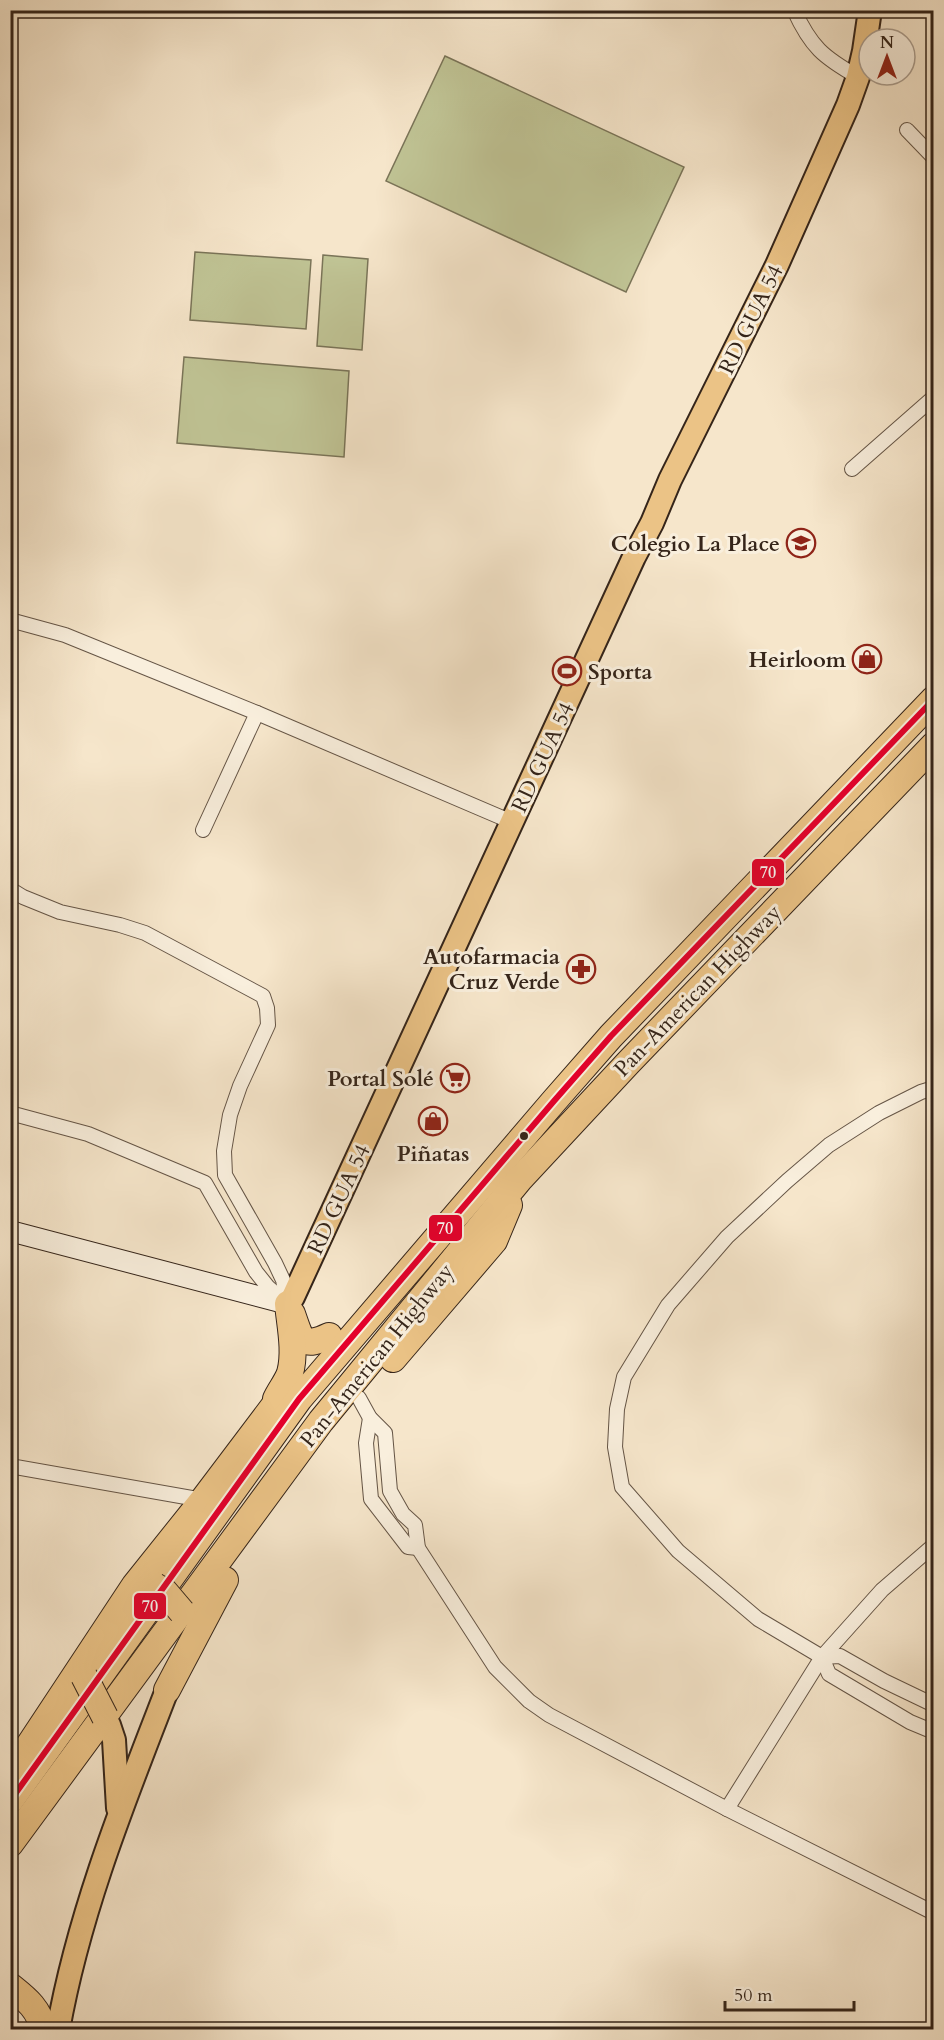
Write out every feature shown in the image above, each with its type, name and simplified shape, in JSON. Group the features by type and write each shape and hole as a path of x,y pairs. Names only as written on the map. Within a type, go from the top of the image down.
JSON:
{"highway":[{"name":"Pan-American Highway","path":"10,1801 299,1399 611,1036 933,699"},
{"name":"Pan-American Highway","path":"10,1844 321,1421 519,1180 643,1046 933,745"},
{"path":"10,1774 145,1586 203,1500 268,1412 330,1336 430,1222 519,1126 554,1101"},
{"path":"166,1690 225,1580 291,1487 364,1408 494,1241 519,1180"},
{"path":"288,1304 300,1336 306,1342 314,1343 330,1336"},
{"path":"268,1412 291,1366 288,1304"},
{"path":"10,1856 182,1622 225,1580"},
{"path":"145,1586 170,1597 182,1622 166,1690"},
{"path":"82,1671 107,1721"},
{"path":"10,1986 30,2002 37,2012 43,2030"}],"main road":[{"name":"RD GUA 54","path":"867,27 870,10"},
{"name":"RD GUA 54","path":"288,1304 670,480 777,265 857,80"},
{"path":"58,2030 85,1918 118,1816 166,1690"},
{"path":"107,1721 114,1740 118,1816"}],"street":[{"path":"794,10 813,46 857,76"},
{"path":"907,130 933,158"},
{"path":"852,469 933,397"},
{"path":"10,620 65,635 257,712 512,822"},
{"path":"203,830 257,712"},
{"path":"10,889 23,897 60,912 145,933 263,996 267,1008 268,1025 240,1086 231,1115 224,1151 225,1175 275,1263 283,1280 288,1304"},
{"path":"933,1088 879,1113 829,1145 727,1237 668,1305 624,1377 617,1409 615,1447 622,1487 687,1559 759,1619 822,1657 840,1656 933,1705"},
{"path":"10,1113 88,1134 206,1184 256,1272 268,1287 288,1304"},
{"path":"206,1184 225,1175"},
{"path":"10,1231 288,1304"},
{"path":"364,1408 371,1499 408,1547 418,1548"},
{"path":"364,1408 385,1433 390,1491 403,1514 415,1525 418,1548 495,1667 529,1701 549,1715 727,1809 933,1913"},
{"path":"10,1467 203,1500"},
{"path":"727,1809 822,1657 882,1590 933,1545"},
{"path":"822,1657 829,1674 910,1722 933,1732"}],"green space":[{"path":"445,56 684,167 626,292 386,181"},
{"path":"195,252 311,260 306,329 190,320"},
{"path":"323,255 368,259 362,350 317,346"},
{"path":"184,357 349,371 344,457 177,443"}],"transit line":[{"name":"70","path":"10,1801 299,1399 611,1036 934,699"}],"place":[{"name":"Colegio La Place","path":"801,543"},
{"name":"Heirloom","path":"867,659"},
{"name":"Sporta","path":"567,671"},
{"name":"Autofarmacia Cruz Verde","path":"581,969"},
{"name":"Portal Solé","path":"455,1078"},
{"name":"Piñatas","path":"433,1121"}]}
